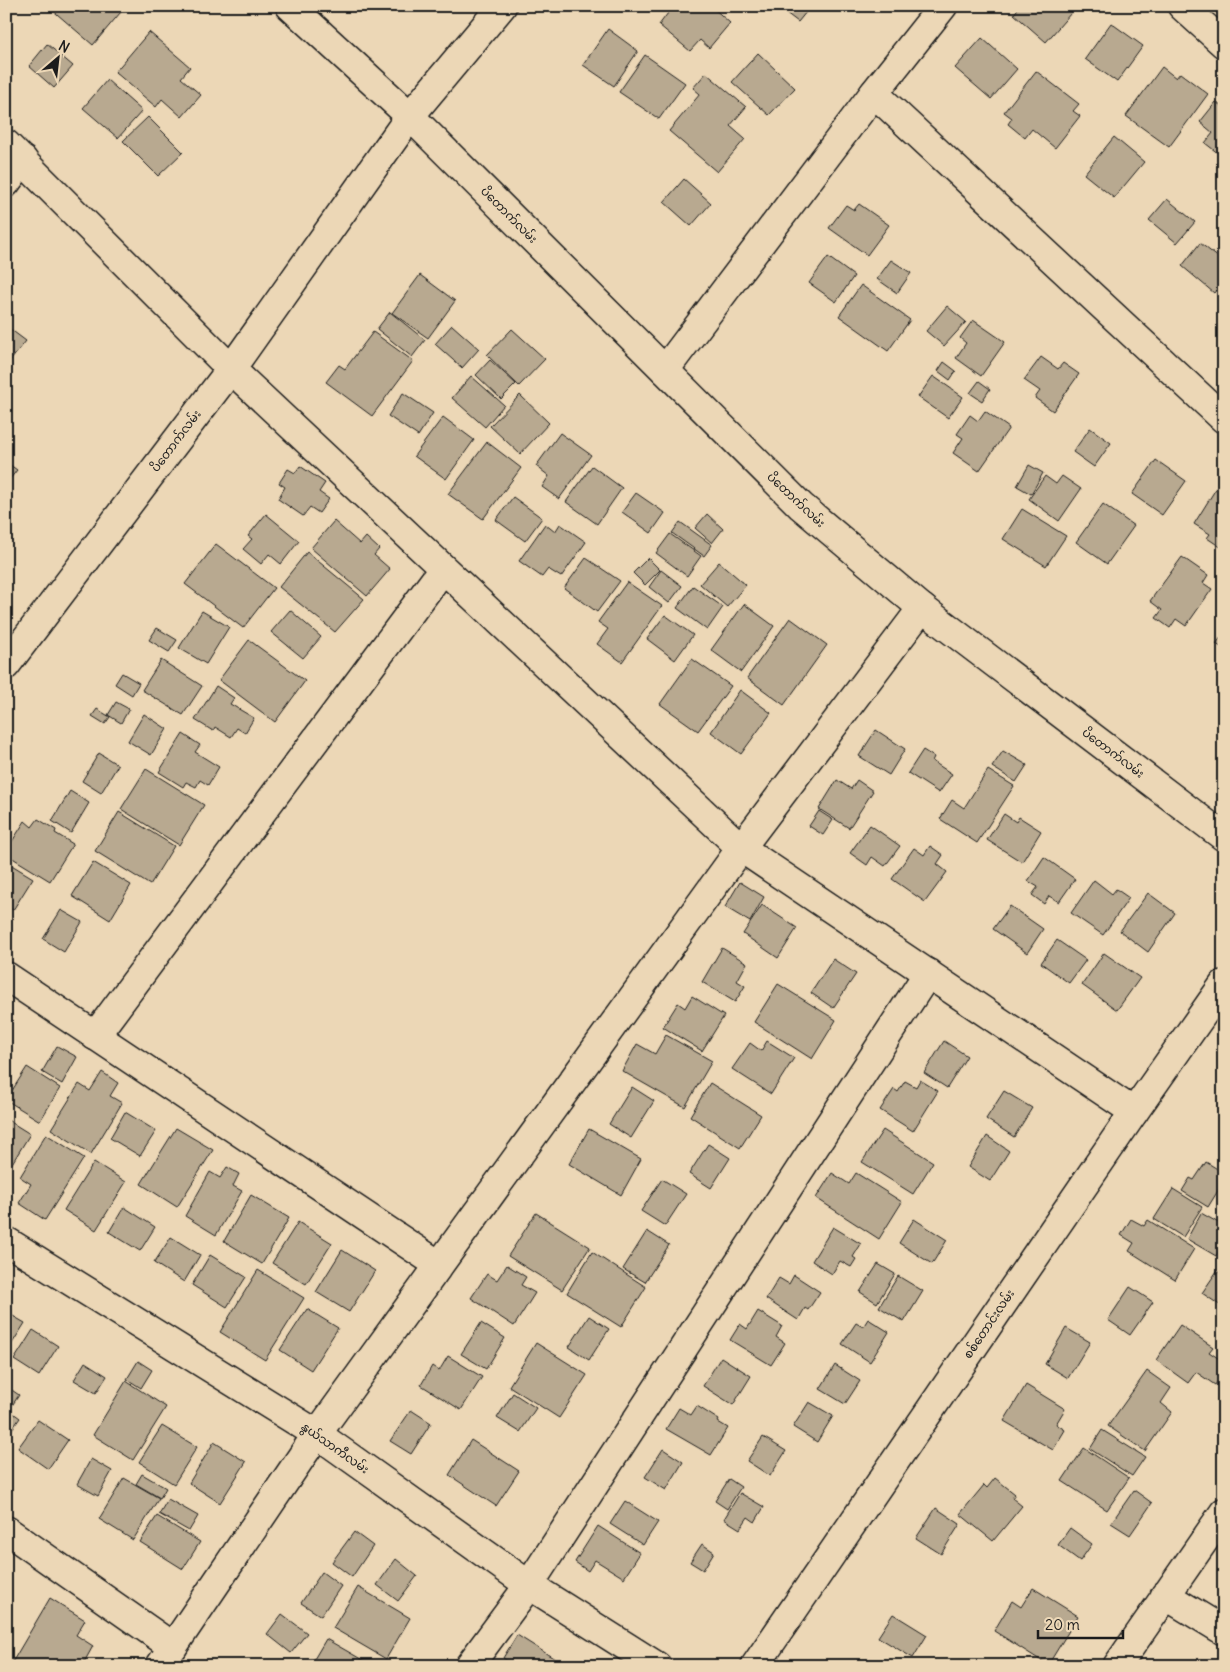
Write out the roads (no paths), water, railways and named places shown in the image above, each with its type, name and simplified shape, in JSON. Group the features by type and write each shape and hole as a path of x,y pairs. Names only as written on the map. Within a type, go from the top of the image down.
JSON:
{"street":[{"name":"ပိတောက်လမ်း","path":"290,6 410,116 800,506 922,608 1224,837"},
{"name":"ပိတောက်လမ်း","path":"6,665 231,369 410,116 502,6"},
{"path":"665,370 874,93 943,6"},
{"path":"1182,6 1224,44"},
{"path":"874,93 1224,419"},
{"path":"6,183 15,152 231,369 741,848 1134,1112"},
{"path":"95,1036 443,569"},
{"path":"6,1530 167,1656 317,1434 741,848 922,608"},
{"path":"469,1666 529,1585 928,973"},
{"path":"6,976 439,1265"},
{"name":"စစ်တောင်းလမ်း","path":"755,1666 1134,1112 1224,984"},
{"name":"နွယ်သာကီလမ်း","path":"6,1241 317,1434 529,1585 657,1666"},
{"path":"1117,1666 1224,1512"},
{"path":"1165,1595 1224,1631"}]}
